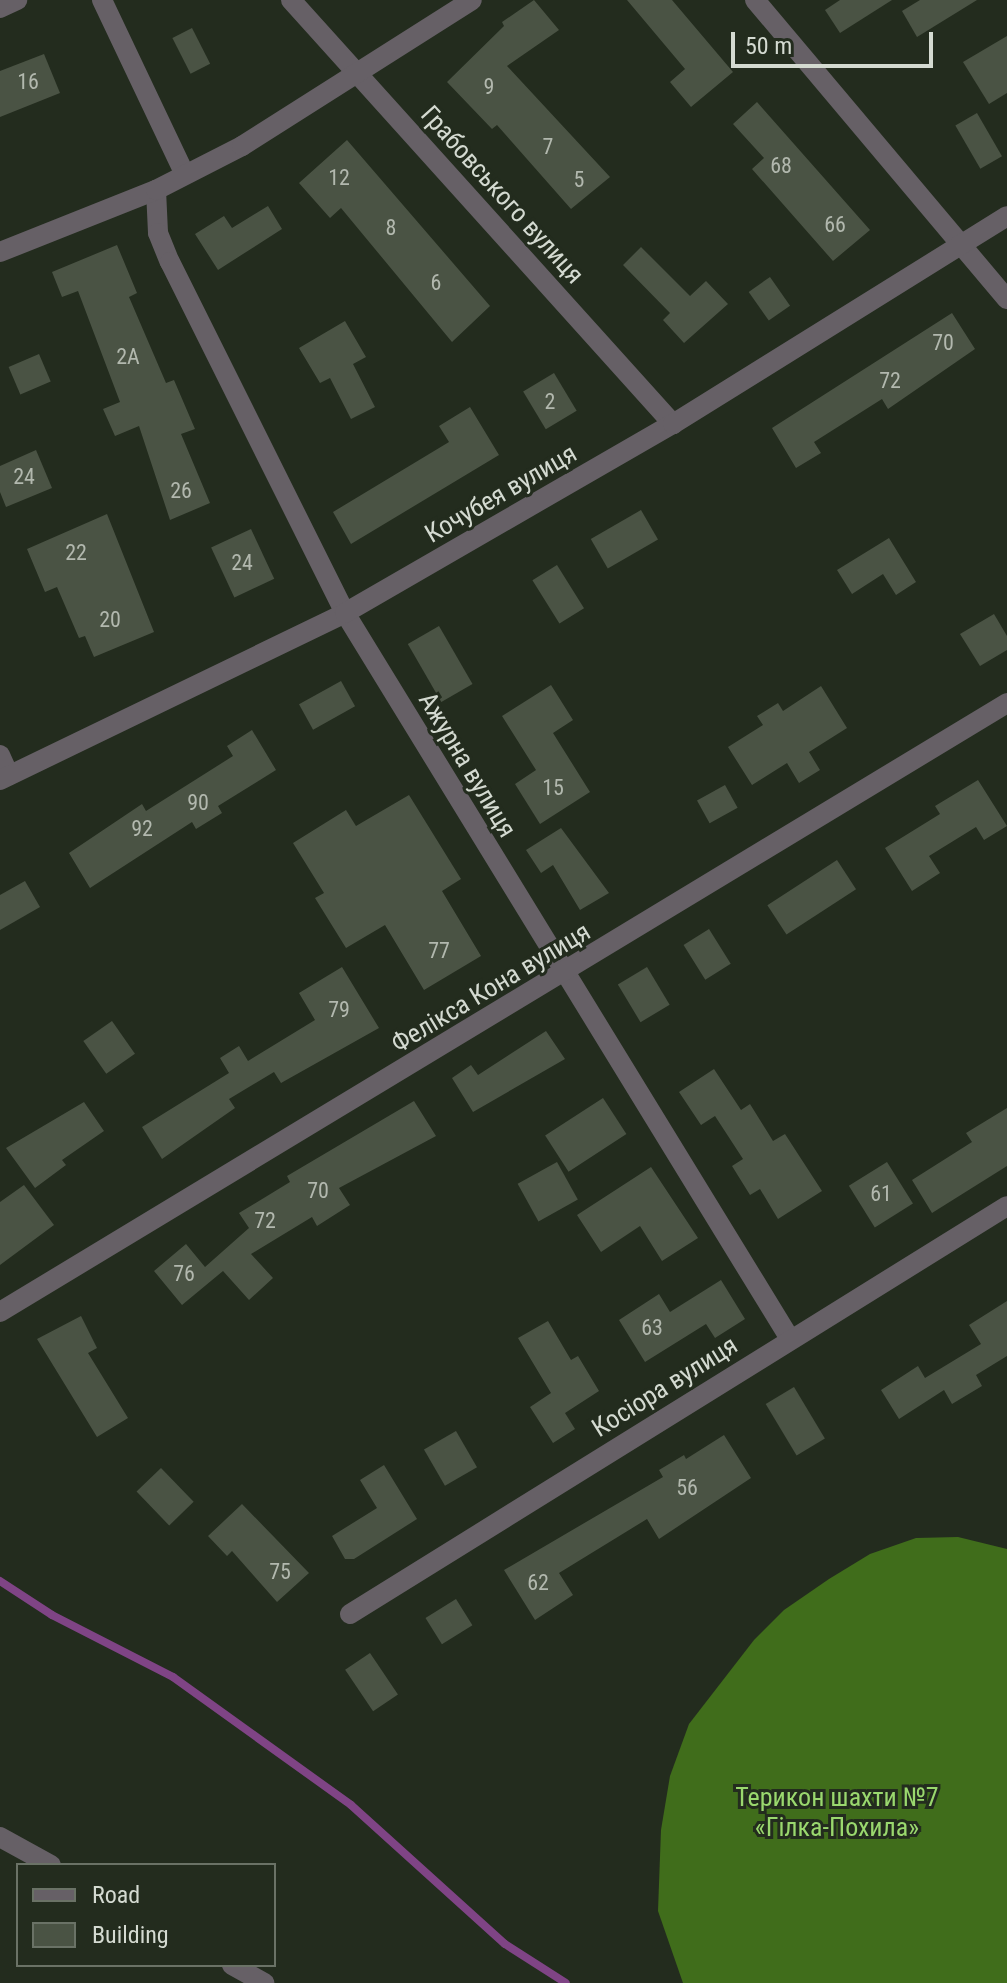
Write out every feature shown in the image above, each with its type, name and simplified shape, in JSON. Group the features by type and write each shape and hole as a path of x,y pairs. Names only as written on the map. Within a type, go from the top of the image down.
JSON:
{"street":[{"path":"0,8 17,0"},
{"path":"102,0 184,173"},
{"name":"Грабовського вулиця","path":"291,0 673,424"},
{"path":"0,252 156,190 242,146 472,0"},
{"path":"755,0 1007,299"},
{"name":"Ажурна вулиця","path":"156,190 158,233 170,262 345,613 563,975 790,1339"},
{"name":"Кочубея вулиця","path":"4,778 345,613 673,424 1007,216"},
{"name":"Фелікса Кона вулиця","path":"0,1312 563,975 1007,703"},
{"path":"0,755 4,778"},
{"name":"Косіора вулиця","path":"350,1614 1007,1206"},
{"path":"0,1837 47,1863"},
{"path":"236,1967 264,1983"}],"green space":[{"name":"Терикон шахти №7 «Гілка-Похила»","path":"958,1537 1007,1549 1007,1983 683,1983 658,1911 661,1830 670,1776 689,1724 754,1640 784,1610 870,1554 916,1538"}],"building":[{"path":"534,0 559,30 507,66 610,177 571,209 497,125 492,129 447,82 504,26 502,22"},
{"path":"627,0 672,0 733,72 691,107 670,82 685,69"},
{"path":"840,0 892,0 840,33 825,10"},
{"path":"920,0 977,0 917,37 902,11"},
{"path":"192,28 210,64 191,74 172,38"},
{"path":"1007,36 1007,93 989,104 963,62"},
{"path":"44,54 60,93 0,117 0,71"},
{"path":"757,102 870,230 833,261 752,169 764,158 733,124"},
{"path":"977,113 1002,156 980,169 955,126"},
{"path":"347,140 490,306 452,342 341,208 330,218 299,183"},
{"path":"268,206 282,229 218,270 195,234 224,216 232,228"},
{"path":"117,245 137,293 129,297 166,383 174,380 195,429 181,434 210,503 170,520 139,426 115,436 103,409 120,402 78,291 62,297 52,272"},
{"path":"641,247 690,296 706,281 728,304 684,343 663,320 670,313 623,265"},
{"path":"770,277 790,306 769,321 749,292"},
{"path":"952,313 975,349 888,409 882,399 814,442 821,453 796,468 772,428"},
{"path":"345,321 366,357 353,364 375,407 351,419 330,378 320,383 299,348"},
{"path":"39,354 51,382 20,395 9,367"},
{"path":"554,373 577,411 546,429 523,392"},
{"path":"470,407 499,455 351,544 333,512 449,442 439,426"},
{"path":"36,450 52,488 6,507 0,492 0,466"},
{"path":"641,510 658,539 608,568 591,539"},
{"path":"107,514 154,632 94,657 85,636 79,638 57,587 45,592 27,549"},
{"path":"251,529 274,579 234,597 211,548"},
{"path":"889,538 916,582 896,595 883,574 852,594 837,570"},
{"path":"557,565 584,608 559,624 532,580"},
{"path":"994,614 1007,636 1007,650 980,666 960,634"},
{"path":"439,626 473,684 441,702 408,644"},
{"path":"341,681 355,706 313,730 299,704"},
{"path":"551,685 573,720 553,733 590,792 540,824 515,784 536,770 502,716"},
{"path":"821,686 847,728 809,752 820,770 799,783 787,763 752,785 728,747 763,725 757,716 778,703 783,711"},
{"path":"252,730 276,770 218,806 222,813 196,829 192,822 90,888 69,853 142,804 146,811 233,756 227,746"},
{"path":"978,780 1007,826 984,840 976,827 929,856 940,873 912,891 885,848 940,814 935,806"},
{"path":"725,785 738,808 710,823 697,801"},
{"path":"409,795 461,879 442,891 481,956 424,990 385,925 346,948 315,898 324,893 293,843 346,810 356,826"},
{"path":"561,828 609,893 580,910 553,865 541,873 526,850"},
{"path":"837,860 856,889 786,935 767,905"},
{"path":"25,881 40,907 0,930 0,895"},
{"path":"709,929 731,964 705,980 684,945"},
{"path":"342,967 379,1028 281,1083 274,1072 229,1099 235,1108 162,1159 142,1127 229,1073 220,1058 239,1046 248,1061 315,1020 299,993"},
{"path":"647,967 670,1005 641,1022 618,985"},
{"path":"112,1021 135,1054 106,1074 83,1041"},
{"path":"546,1031 565,1059 473,1112 452,1078 471,1065 478,1075"},
{"path":"714,1069 741,1110 750,1104 773,1141 785,1134 822,1191 778,1219 760,1189 750,1195 732,1166 743,1159 715,1116 701,1125 679,1092"},
{"path":"603,1098 626,1134 569,1172 545,1136"},
{"path":"414,1101 436,1136 339,1188 350,1205 317,1226 312,1217 251,1254 273,1278 249,1300 223,1271 182,1305 154,1271 186,1244 205,1267 249,1228 239,1213 290,1182 287,1176"},
{"path":"84,1102 104,1131 62,1160 66,1165 35,1188 6,1148"},
{"path":"1007,1108 1007,1166 932,1213 912,1180 972,1142 966,1133"},
{"path":"557,1162 578,1200 538,1221 518,1184"},
{"path":"887,1162 913,1204 875,1227 849,1186"},
{"path":"651,1167 698,1238 662,1261 640,1226 601,1252 577,1215"},
{"path":"24,1185 54,1225 0,1265 0,1202"},
{"path":"721,1280 745,1319 715,1338 706,1324 645,1362 619,1320 659,1294 670,1312"},
{"path":"1007,1301 1007,1356 976,1375 982,1386 952,1404 944,1390 899,1419 881,1390 918,1366 925,1378 981,1344 969,1325"},
{"path":"81,1316 97,1348 88,1353 128,1418 97,1437 37,1339"},
{"path":"548,1321 571,1360 578,1356 599,1391 565,1413 575,1429 553,1443 530,1407 551,1393 518,1338"},
{"path":"794,1387 825,1438 797,1455 766,1404"},
{"path":"456,1431 477,1467 445,1486 424,1450"},
{"path":"724,1435 751,1478 659,1539 647,1519 559,1573 573,1595 535,1620 504,1570 663,1477 659,1470 684,1455 686,1459"},
{"path":"384,1465 417,1519 354,1559 345,1559 332,1536 377,1508 360,1480"},
{"path":"161,1468 194,1502 169,1525 137,1492"},
{"path":"242,1504 309,1573 277,1602 232,1551 227,1556 208,1536"},
{"path":"456,1599 472,1625 442,1644 425,1618"},
{"path":"370,1653 398,1694 373,1711 345,1670"}],"waterway":[{"path":"0,1581 52,1615 173,1677 351,1805 505,1944 566,1983"}]}
